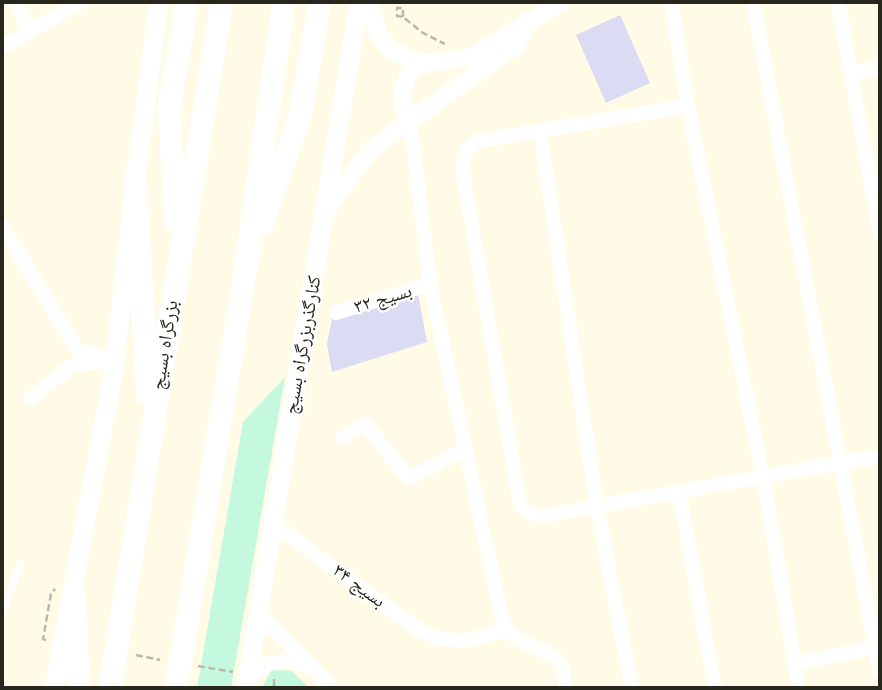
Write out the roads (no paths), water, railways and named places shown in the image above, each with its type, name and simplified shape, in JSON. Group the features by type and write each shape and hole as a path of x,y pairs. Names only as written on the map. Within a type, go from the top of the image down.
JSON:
{"highway":[{"path":"178,263 169,109 187,2"},
{"name":"بزرگراه بسیج","path":"110,688 222,2"},
{"path":"176,688 245,273 284,2"},
{"path":"245,273 300,116 320,2"},
{"path":"135,181 151,434"},
{"path":"74,595 79,688"}],"main road":[{"path":"54,688 74,595 115,360 159,2"},
{"name":"کنارگذربزرگراه بسیج","path":"247,682 327,210 359,2"}],"street":[{"path":"15,2 31,31"},
{"path":"2,47 81,2"},
{"path":"368,2 378,34 391,50 422,64"},
{"path":"561,2 472,57 422,64 410,72 402,91 403,106 410,121 430,284 501,614 507,630 518,640 554,656 562,666 566,688"},
{"path":"671,2 688,106 763,477 799,688"},
{"path":"753,2 840,463 878,646 880,672"},
{"path":"838,2 880,233"},
{"path":"327,210 371,149 515,46 530,20"},
{"path":"851,73 880,68"},
{"path":"688,106 478,141 466,150 462,168 520,504 528,513 541,516 880,456"},
{"path":"540,131 597,506 632,688"},
{"path":"2,226 77,349 115,360"},
{"name":"بسیج ۳۲","path":"336,313 430,284"},
{"path":"30,398 74,365 115,360"},
{"path":"342,438 365,424 409,478 464,450"},
{"path":"680,492 715,688"},
{"name":"بسیج ۳۴","path":"283,531 417,629 436,638 464,641 507,630"},
{"path":"258,612 332,688"},
{"path":"795,664 878,646"},
{"path":"247,682 267,664 284,662 315,668"}],"lane":[{"path":"2,615 20,564"}]}
